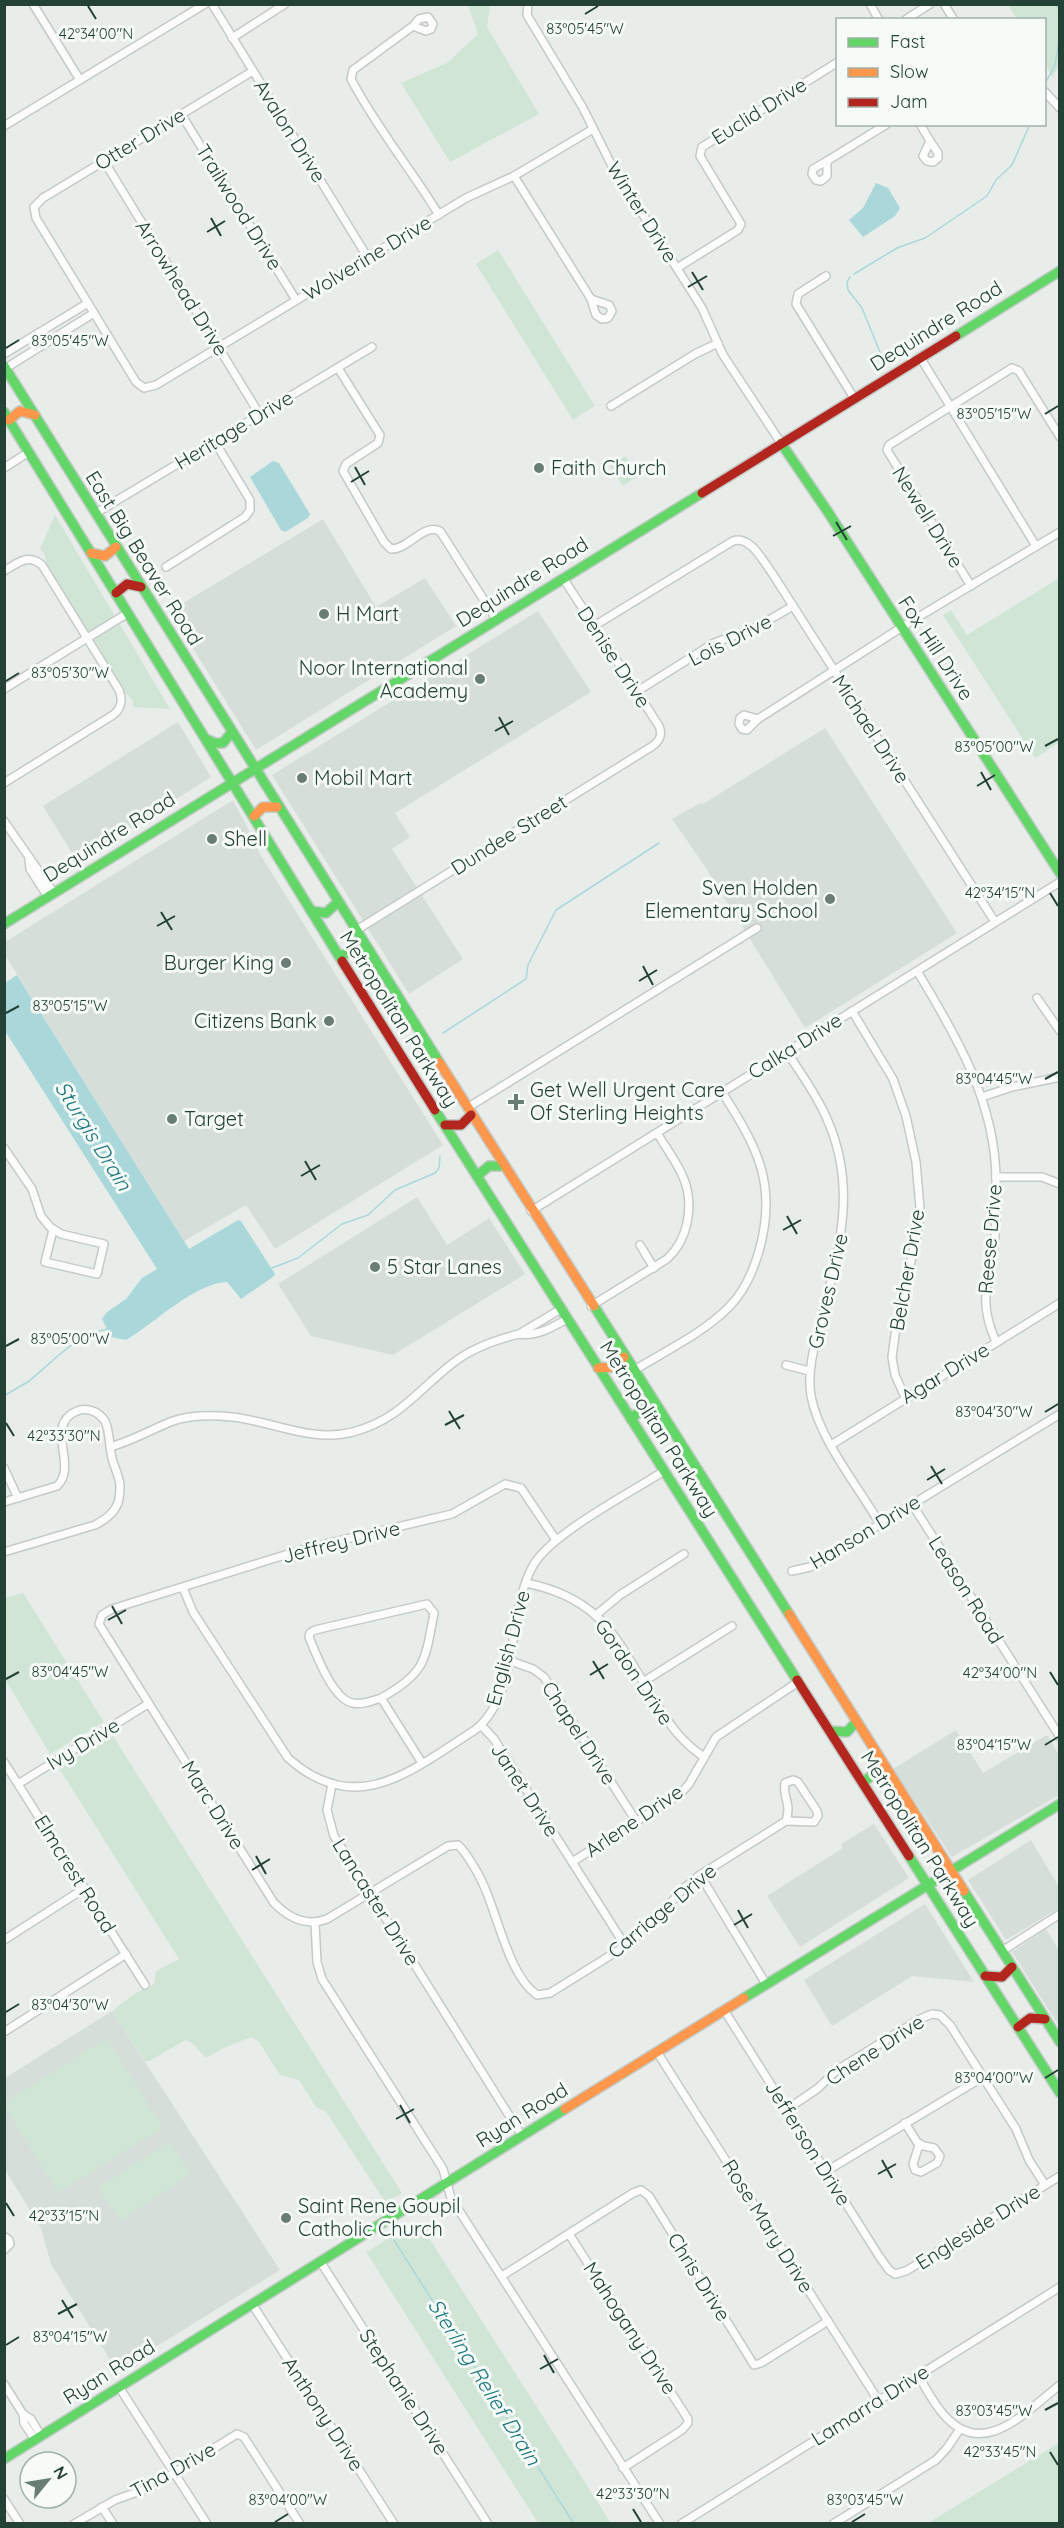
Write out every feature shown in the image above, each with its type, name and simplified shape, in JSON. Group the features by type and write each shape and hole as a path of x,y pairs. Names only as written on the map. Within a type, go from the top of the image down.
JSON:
{"main road":[{"name":"Dequindre Road","path":"4,924 1059,271"},
{"name":"East Big Beaver Road","path":"5,368 253,769"},
{"path":"35,415 22,411 7,416 232,782"},
{"name":"Fox Hill Drive","path":"781,443 828,512 1059,873"},
{"path":"91,553 107,556 116,547"},
{"path":"116,593 126,584 141,587"},
{"path":"206,739 215,743 223,743 231,733"},
{"name":"Metropolitan Parkway","path":"253,769 591,1306 1045,2019 1057,2031 1059,2042"},
{"name":"Metropolitan Parkway","path":"232,782 567,1319 1059,2093"},
{"path":"254,816 263,807 277,807"},
{"path":"311,911 326,913 337,903"},
{"path":"339,956 357,950 368,952"},
{"path":"445,1125 461,1125 469,1111"},
{"path":"477,1176 489,1166 504,1166"},
{"path":"598,1368 615,1367 624,1357"},
{"path":"631,1419 641,1410 658,1410"},
{"path":"830,1731 847,1732 856,1722"},
{"path":"863,1783 874,1773 889,1773"},
{"name":"Ryan Road","path":"4,2459 446,2182 1059,1804"},
{"path":"985,1976 1002,1977 1012,1967"},
{"path":"1018,2028 1030,2018 1045,2019"}],"street":[{"path":"33,4 80,81"},
{"path":"4,126 205,4"},
{"name":"Avalon Drive","path":"212,4 368,258"},
{"path":"232,38 285,4"},
{"path":"870,4 878,18"},
{"path":"908,18 930,4"},
{"path":"944,4 953,18"},
{"name":"Winter Drive","path":"527,6 529,19 611,164 706,314 732,370 781,443"},
{"path":"413,26 399,34 353,70 351,79 398,156 417,179 439,215"},
{"name":"Euclid Drive","path":"677,268 738,230 741,224 702,158 700,151 702,147 836,63"},
{"name":"Otter Drive","path":"88,303 33,212 36,204 104,160 253,71"},
{"path":"1046,93 1059,108"},
{"name":"Trailwood Drive","path":"181,114 296,300"},
{"path":"827,161 884,126"},
{"path":"921,126 930,141"},
{"name":"Wolverine Drive","path":"94,313 142,387 156,385 476,192 514,176 593,129"},
{"name":"Arrowhead Drive","path":"104,160 260,415"},
{"path":"514,176 591,299"},
{"path":"826,276 798,294 796,304 854,398"},
{"path":"4,354 88,303 94,313 5,368"},
{"path":"37,334 43,344"},
{"path":"611,406 695,354 718,343"},
{"name":"Heritage Drive","path":"96,513 372,347"},
{"path":"920,357 1036,546"},
{"path":"338,368 380,435 378,443 346,464 343,471 382,539 388,547 397,549 429,531 435,529 440,531 496,619"},
{"path":"950,406 1015,368 1059,436"},
{"name":"Newell Drive","path":"950,406 893,441 888,447 890,455 971,586"},
{"path":"166,567 245,517 250,510 250,500 215,442"},
{"path":"4,468 29,453"},
{"path":"758,719 1059,531"},
{"name":"Michael Drive","path":"594,626 733,541 743,540 763,561 793,606 995,922"},
{"path":"4,571 26,559 33,559 45,569 119,690 122,705 113,715 4,783"},
{"name":"Denise Drive","path":"563,578 659,726 661,737"},
{"name":"Lois Drive","path":"636,692 714,643 755,628 793,606"},
{"path":"4,689 128,613"},
{"name":"Dundee Street","path":"355,931 651,747 661,737"},
{"path":"4,821 29,859 30,869 51,895"},
{"name":"Calka Drive","path":"531,1211 1059,882"},
{"path":"469,1111 757,928"},
{"name":"Reese Drive","path":"917,971 949,1023 974,1076 982,1097 991,1138 996,1178 994,1244 984,1301 987,1322 996,1342"},
{"path":"1037,998 1059,1031"},
{"name":"Belcher Drive","path":"852,1011 893,1079 906,1116 916,1162 920,1208 918,1228 894,1335 892,1357 895,1375 905,1397"},
{"name":"Groves Drive","path":"787,1052 827,1118 837,1148 844,1185 842,1238 809,1371 810,1392 815,1414 831,1445 880,1524"},
{"path":"982,1097 1012,1087 1059,1077"},
{"path":"633,1371 701,1329 729,1307 745,1284 757,1257 766,1223 765,1178 756,1149 722,1092"},
{"path":"591,1306 667,1259 679,1246 684,1236 690,1200 684,1177 657,1133"},
{"path":"4,1148 32,1189 41,1216 53,1230 104,1244 97,1274 45,1262 53,1230"},
{"path":"996,1178 1042,1177 1059,1184"},
{"path":"640,1245 654,1268"},
{"name":"Agar Drive","path":"831,1445 905,1397 1059,1304"},
{"path":"537,1329 561,1309"},
{"path":"110,1447 173,1421 210,1416 250,1420 282,1429 315,1434 351,1433 401,1408 466,1354 496,1340 567,1319"},
{"path":"786,1365 809,1371"},
{"path":"4,1502 53,1488 62,1482 64,1473 62,1427 70,1415 76,1412 90,1410 101,1416 106,1425 120,1482 117,1504 110,1515 95,1525 4,1552"},
{"name":"Hanson Drive","path":"792,1571 810,1567 1058,1417"},
{"path":"6,1470 18,1498"},
{"name":"English Drive","path":"332,1784 353,1787 372,1786 397,1778 481,1725 496,1702 526,1583 535,1563 556,1540 664,1471"},
{"name":"Jeffrey Drive","path":"100,1620 112,1609 304,1549 452,1514 505,1484 521,1488 556,1540"},
{"name":"Leason Road","path":"912,1504 1059,1737"},
{"path":"596,1615 620,1595 684,1554"},
{"name":"Gordon Drive","path":"526,1583 564,1594 596,1615 612,1634 679,1738 704,1757"},
{"path":"183,1588 193,1612 282,1751 308,1773 332,1784"},
{"path":"428,1604 434,1613 422,1665 410,1679 381,1698 357,1704 342,1697 321,1665 309,1637 310,1633 428,1604"},
{"name":"Marc Drive","path":"100,1620 104,1636 274,1903 291,1917 315,1923"},
{"path":"643,1682 732,1626"},
{"name":"Chapel Drive","path":"508,1660 532,1669 544,1677 636,1821"},
{"name":"Arlene Drive","path":"572,1862 683,1791 710,1745 723,1730 798,1682"},
{"path":"381,1698 422,1764"},
{"name":"Ivy Drive","path":"18,1784 148,1704"},
{"name":"Janet Drive","path":"481,1725 494,1739 626,1947"},
{"name":"Elmcrest Road","path":"4,1762 145,1985"},
{"path":"793,1780 798,1782 818,1816 814,1822 810,1823 796,1820 786,1821 789,1807 783,1788 785,1783 793,1780"},
{"name":"Lancaster Drive","path":"332,1784 327,1810 331,1827 522,2136"},
{"name":"Carriage Drive","path":"370,1893 448,1846 458,1845 486,1887 517,1970 529,1988 537,1995 550,1993 626,1947 645,1925 700,1875 786,1821"},
{"path":"700,1875 766,1984"},
{"path":"4,1940 85,1888"},
{"path":"370,1893 336,1915 315,1923 317,1962 322,1979 443,2169 450,2196 660,2523"},
{"path":"1002,1951 1059,1914"},
{"path":"4,2032 126,1954"},
{"name":"Jefferson Drive","path":"724,2010 825,2172 885,2264 895,2274"},
{"name":"Chene Drive","path":"786,2110 817,2089 837,2070 920,2019 936,2014 947,2020 983,2077"},
{"name":"Rose Mary Drive","path":"657,2052 878,2400"},
{"path":"825,2172 983,2077 1016,2129 1029,2160 1045,2185"},
{"path":"905,2123 919,2145"},
{"name":"Engleside Drive","path":"895,2274 906,2271 1059,2176"},
{"name":"Chris Drive","path":"569,2234 633,2193 642,2190 649,2196 754,2365 762,2363 828,2321"},
{"path":"502,2276 569,2234"},
{"name":"Mahogany Drive","path":"569,2234 688,2419 688,2423 682,2430 624,2468"},
{"path":"4,2237 9,2240 10,2244 4,2250"},
{"name":"Stephanie Drive","path":"320,2261 489,2523"},
{"name":"Lamarra Drive","path":"681,2523 1059,2287"},
{"name":"Anthony Drive","path":"252,2304 394,2523"},
{"path":"918,2375 943,2415 960,2429 984,2433 1004,2428 1059,2385"},
{"path":"4,2384 23,2414 24,2423 38,2438"},
{"path":"119,2387 207,2523"},
{"path":"833,2523 845,2520 936,2460 960,2429"},
{"name":"Tina Drive","path":"75,2523 102,2507 151,2487 240,2434 300,2523"},
{"path":"4,2499 20,2523"},
{"path":"102,2507 112,2523"}],"shaded area":[{"path":"323,519 376,607 425,578 456,626 256,750 170,611"},
{"path":"538,611 591,692 395,813 410,837 392,849 463,959 409,994 272,775"},
{"path":"178,722 211,777 77,861 43,806"},
{"name":"Sven Holden Elementary School","path":"825,728 957,933 805,1028 704,865 672,819 700,803 703,804"},
{"path":"233,800 266,864 443,1145 275,1249 246,1205 184,1241 5,955 5,942"},
{"path":"417,1197 447,1245 489,1218 525,1274 393,1355 311,1336 278,1284"},
{"path":"956,1730 983,1773 1047,1735 1059,1755 1059,1795 952,1857 893,1769"},
{"path":"874,1824 909,1878 800,1947 767,1896 843,1848 841,1844"},
{"path":"1031,1840 1059,1887 1059,1908 1006,1940 968,1880"},
{"path":"925,1904 974,1982 912,1976 832,2026 804,1980"},
{"path":"1046,1929 1059,1950 1059,2026 1012,1952"},
{"path":"112,2011 280,2270 117,2371 51,2264 41,2228 5,2170 5,2078"}],"green space":[{"path":"468,5 490,5 487,27 539,114 450,162 401,83 447,63 478,34"},
{"path":"1008,5 1059,5 1059,66 1052,77 1046,66 1046,18 1016,18"},
{"path":"498,250 595,406 573,420 476,264"},
{"path":"626,456 638,476 623,486 610,466"},
{"path":"55,515 170,709 133,707 133,700 124,692 48,569 44,553 40,549"},
{"path":"1059,578 1059,743 1035,758 943,615 951,610 967,635"},
{"path":"23,1593 104,1722 50,1754 5,1679 5,1598"},
{"path":"113,1736 402,2193 386,2203 326,2112 316,2107 299,2080 280,2075 259,2042 251,2037 206,2058 186,2040 149,2061 145,2061 112,2011 134,1994 154,1984 156,1971 179,1959 59,1768"},
{"path":"107,2038 163,2128 58,2193 5,2107 5,2102"},
{"path":"169,2142 191,2174 120,2221 98,2188"},
{"name":"Sterling Relief Drain","path":"418,2221 611,2523 538,2523 366,2252"},
{"path":"1059,2443 1059,2523 928,2523"}],"water":[{"path":"876,183 888,188 900,208 895,216 863,237 849,220 863,208"},
{"path":"273,461 279,463 310,514 308,518 285,532 281,530 250,477"},
{"name":"Sturgis Drain","path":"17,975 189,1249 238,1220 241,1221 275,1274 273,1277 241,1299 227,1282 214,1284 175,1305 126,1340 111,1337 102,1319 107,1312 126,1299 142,1278 157,1269 5,1031 5,983"}],"waterway":[{"path":"1055,4 1060,11"},
{"path":"1046,82 1055,65 1060,34"},
{"path":"854,274 897,248 925,238 987,196 996,180 1012,165 1029,126"},
{"path":"850,277 847,282 848,290 862,308 882,357"},
{"path":"443,1033 526,979 528,965 556,910 659,843"},
{"path":"272,1268 298,1258 342,1224 368,1215 395,1190 435,1173 439,1168 440,1156"},
{"path":"4,1396 29,1381 76,1342 108,1329"},
{"name":"Sterling Relief Drain","path":"394,2240 574,2524"}],"traffic: fast":[{"path":"956,336 1060,271"},
{"path":"4,366 439,1062"},
{"path":"4,412 342,961"},
{"path":"781,443 828,512 1060,873"},
{"path":"4,924 702,493"},
{"path":"206,739 215,743 223,743 231,733"},
{"path":"311,911 326,913 337,903"},
{"path":"339,956 357,950 368,952"},
{"path":"435,1110 797,1680"},
{"path":"477,1176 489,1166 503,1166"},
{"path":"594,1306 789,1614"},
{"path":"631,1419 641,1410 658,1410"},
{"path":"830,1731 847,1732 856,1722"},
{"path":"863,1783 874,1773 889,1774"},
{"path":"744,1998 1060,1804"},
{"path":"909,1856 1060,2093"},
{"path":"964,1891 1060,2042"},
{"path":"4,2459 565,2109"}],"traffic: slow":[{"path":"9,420 20,411 35,415"},
{"path":"91,553 105,556 116,547"},
{"path":"254,816 263,807 277,807"},
{"path":"439,1062 594,1306"},
{"path":"598,1368 615,1367 624,1357"},
{"path":"789,1614 964,1891"},
{"path":"565,2109 744,1998"}],"traffic: jam":[{"path":"702,493 956,336"},
{"path":"116,593 127,584 141,587"},
{"path":"342,961 435,1110"},
{"path":"445,1125 461,1125 471,1115"},
{"path":"797,1680 909,1856"},
{"path":"985,1976 1002,1977 1012,1967"},
{"path":"1018,2027 1030,2018 1045,2019"}],"place":[{"name":"Faith Church","path":"539,468"},
{"name":"H Mart","path":"324,614"},
{"name":"Noor International Academy","path":"480,679"},
{"name":"Mobil Mart","path":"302,778"},
{"name":"Shell","path":"212,839"},
{"name":"Sven Holden Elementary School","path":"830,899"},
{"name":"Burger King","path":"286,963"},
{"name":"Citizens Bank","path":"329,1021"},
{"name":"Get Well Urgent Care Of Sterling Heights","path":"516,1102"},
{"name":"Target","path":"172,1119"},
{"name":"5 Star Lanes","path":"375,1267"},
{"name":"Saint Rene Goupil Catholic Church","path":"286,2218"}]}
